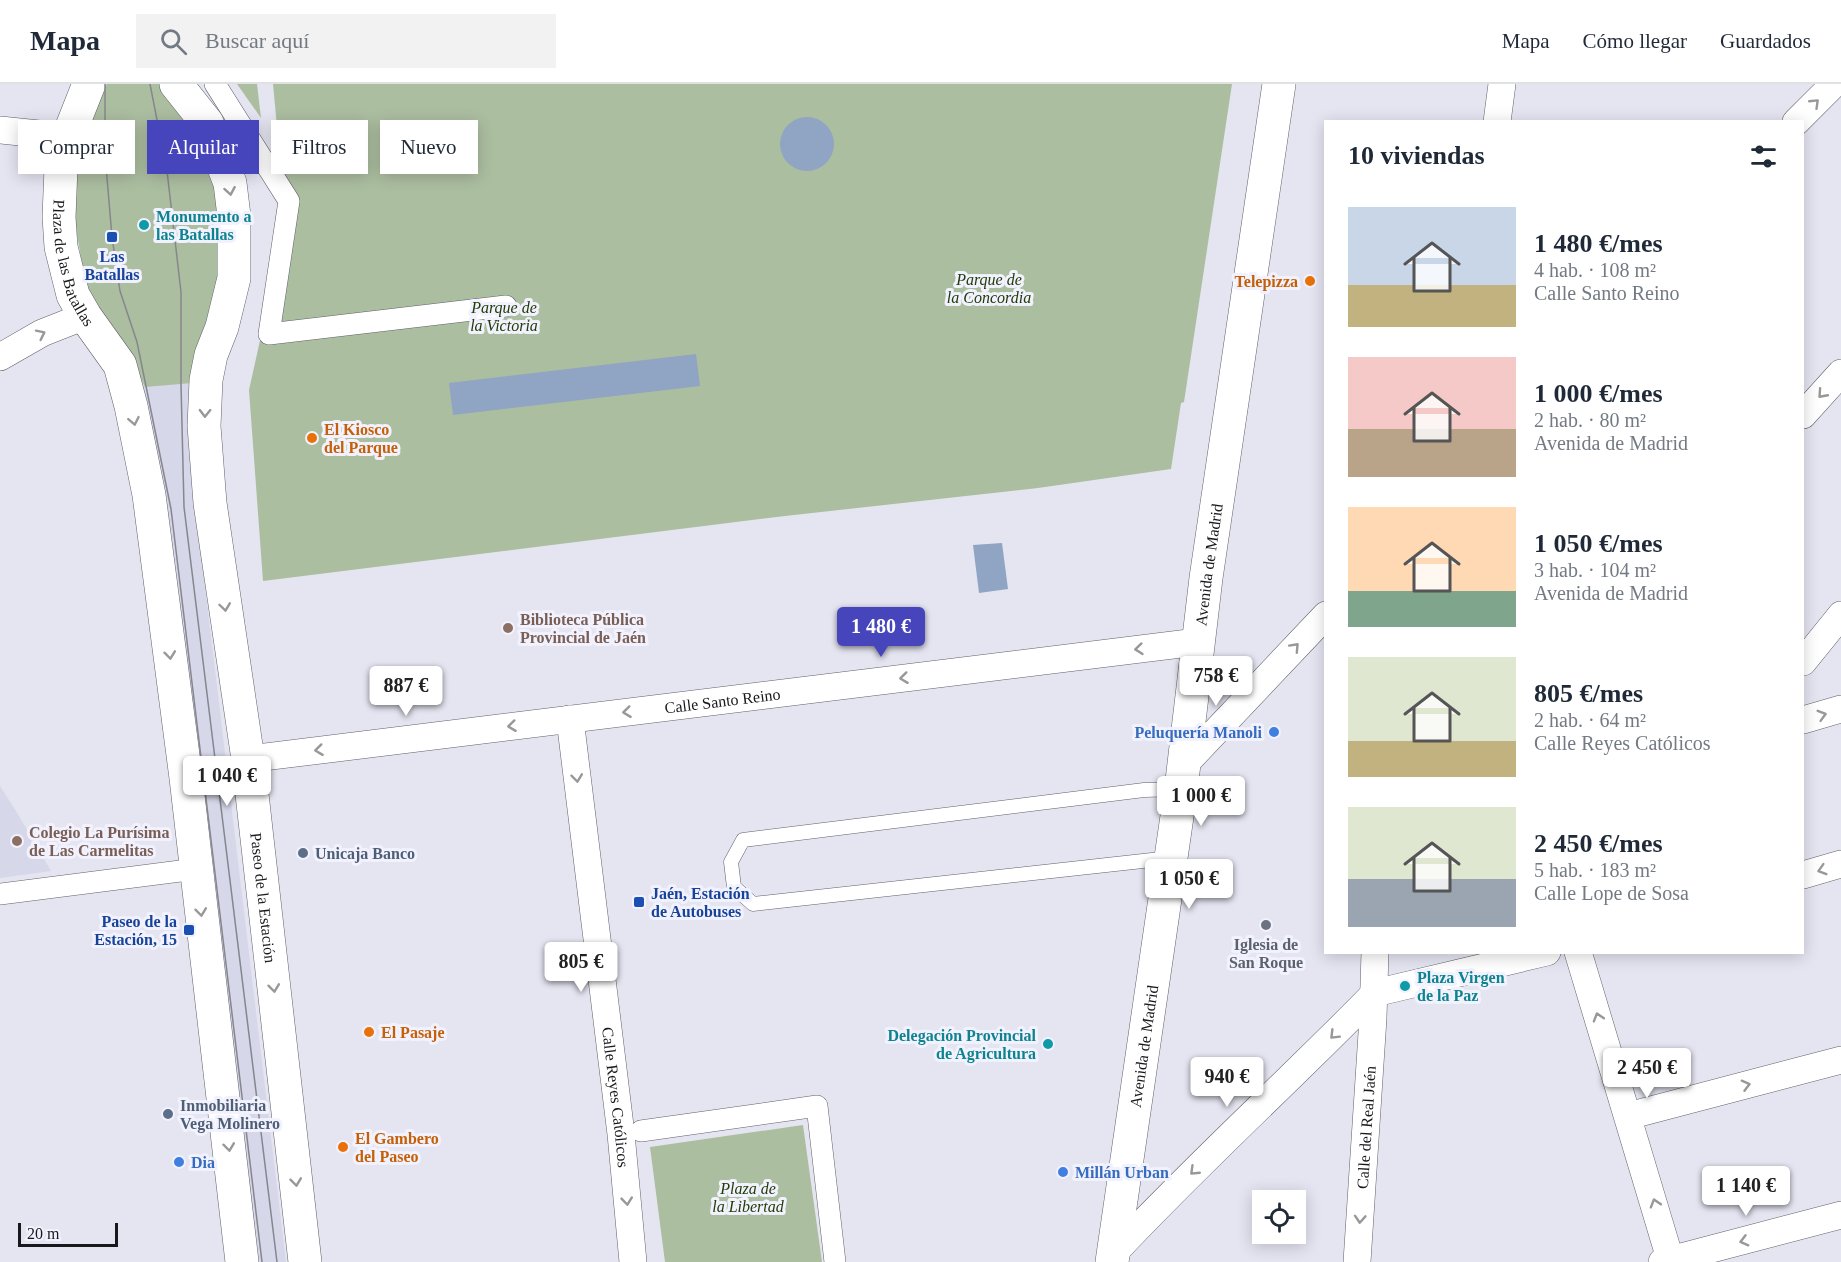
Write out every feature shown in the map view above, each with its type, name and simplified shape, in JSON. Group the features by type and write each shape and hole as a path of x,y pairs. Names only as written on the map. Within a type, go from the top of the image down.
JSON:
{"main road":[{"name":"Plaza de las Batallas","path":"75,120 89,84"},
{"name":"Paseo de la Estación","path":"176,84 207,123 230,183 234,216 234,278 222,327 211,355 206,380 204,426 210,503 248,759 305,1262"},
{"name":"Avenida de Madrid","path":"1112,1258 1182,777 1197,642 1279,84"},
{"name":"Plaza de las Batallas","path":"60,174 59,193 62,246 73,295 120,365 131,406 149,495 196,869"},
{"path":"196,869 242,1262"}],"street":[{"path":"215,84 289,201 269,334 506,306"},
{"path":"1497,120 1502,84"},
{"path":"1798,120 1834,84"},
{"path":"0,130 18,132"},
{"path":"0,357 42,333 85,316"},
{"path":"1804,414 1841,373"},
{"path":"1804,661 1841,615"},
{"path":"1182,777 1324,617"},
{"name":"Calle Santo Reino","path":"248,759 1197,642"},
{"path":"1804,720 1841,709"},
{"name":"Calle Reyes Católicos","path":"570,719 621,1134 633,1262"},
{"path":"1804,875 1841,864"},
{"path":"0,894 196,869"},
{"name":"Calle del Real Jaén","path":"1357,1262 1375,993 1375,954"},
{"path":"1112,1258 1156,1208 1375,993 1539,954"},
{"path":"1579,954 1628,1116 1668,1261 1841,1215"},
{"path":"1628,1116 1841,1060"},
{"path":"641,1131 817,1106 835,1262"}],"lane":[{"path":"1170,858 753,903 734,887 731,862 743,840 1144,790 1182,777"}],"shaded area":[{"path":"97,84 157,84 163,120 147,120 147,174 171,174 189,293 189,436 196,511 286,1262 252,1262 113,291 104,174 135,174 135,120 100,120"},
{"name":"Colegio La Purísima de Las Carmelitas","path":"0,786 16,811 51,871 0,878"}],"green space":[{"path":"107,84 164,84 182,107 188,120 147,120 147,174 212,174 216,182 221,268 192,383 145,387 86,288 76,228 75,174 135,174 135,120 90,120"},
{"path":"237,84 257,84 261,118"},
{"name":"Parque de la Concordia","path":"273,84 1232,84 1184,402 1181,403 1171,469 1038,488 785,516 263,581 249,390 286,223 281,174 368,174 368,120 276,120"},
{"name":"Plaza de la Libertad","path":"803,1125 822,1262 665,1262 650,1147"}],"water":[{"path":"802,117 812,117 822,121 830,129 834,144 830,159 822,167 812,171 802,171 792,167 784,159 780,149 780,139 784,129 792,121"},
{"path":"696,354 700,386 453,415 449,383"},
{"path":"1002,543 1008,589 979,593 973,545"}],"tram line":[{"path":"105,84 105,154 112,237 120,291 137,342 171,509 262,1262"},
{"path":"150,84 167,171 181,292 184,507 277,1262"}],"place":[{"name":"Monumento a las Batallas","path":"144,225"},
{"name":"Las Batallas","path":"112,237"},
{"name":"Telepizza","path":"1310,281"},
{"name":"El Kiosco del Parque","path":"312,438"},
{"name":"Biblioteca Pública Provincial de Jaén","path":"508,628"},
{"name":"Peluquería Manoli","path":"1274,732"},
{"name":"Colegio La Purísima de Las Carmelitas","path":"17,841"},
{"name":"Unicaja Banco","path":"303,853"},
{"name":"Jaén, Estación de Autobuses","path":"639,902"},
{"name":"Iglesia de San Roque","path":"1266,925"},
{"name":"Paseo de la Estación, 15","path":"189,930"},
{"name":"Plaza Virgen de la Paz","path":"1405,986"},
{"name":"El Pasaje","path":"369,1032"},
{"name":"Delegación Provincial de Agricultura","path":"1048,1044"},
{"name":"Inmobiliaria Vega Molinero","path":"168,1114"},
{"name":"El Gambero del Paseo","path":"343,1147"},
{"name":"Dia","path":"179,1162"},
{"name":"Millán Urban","path":"1063,1172"}],"park label":[{"name":"Parque de la Victoria","path":"504,316"}]}
